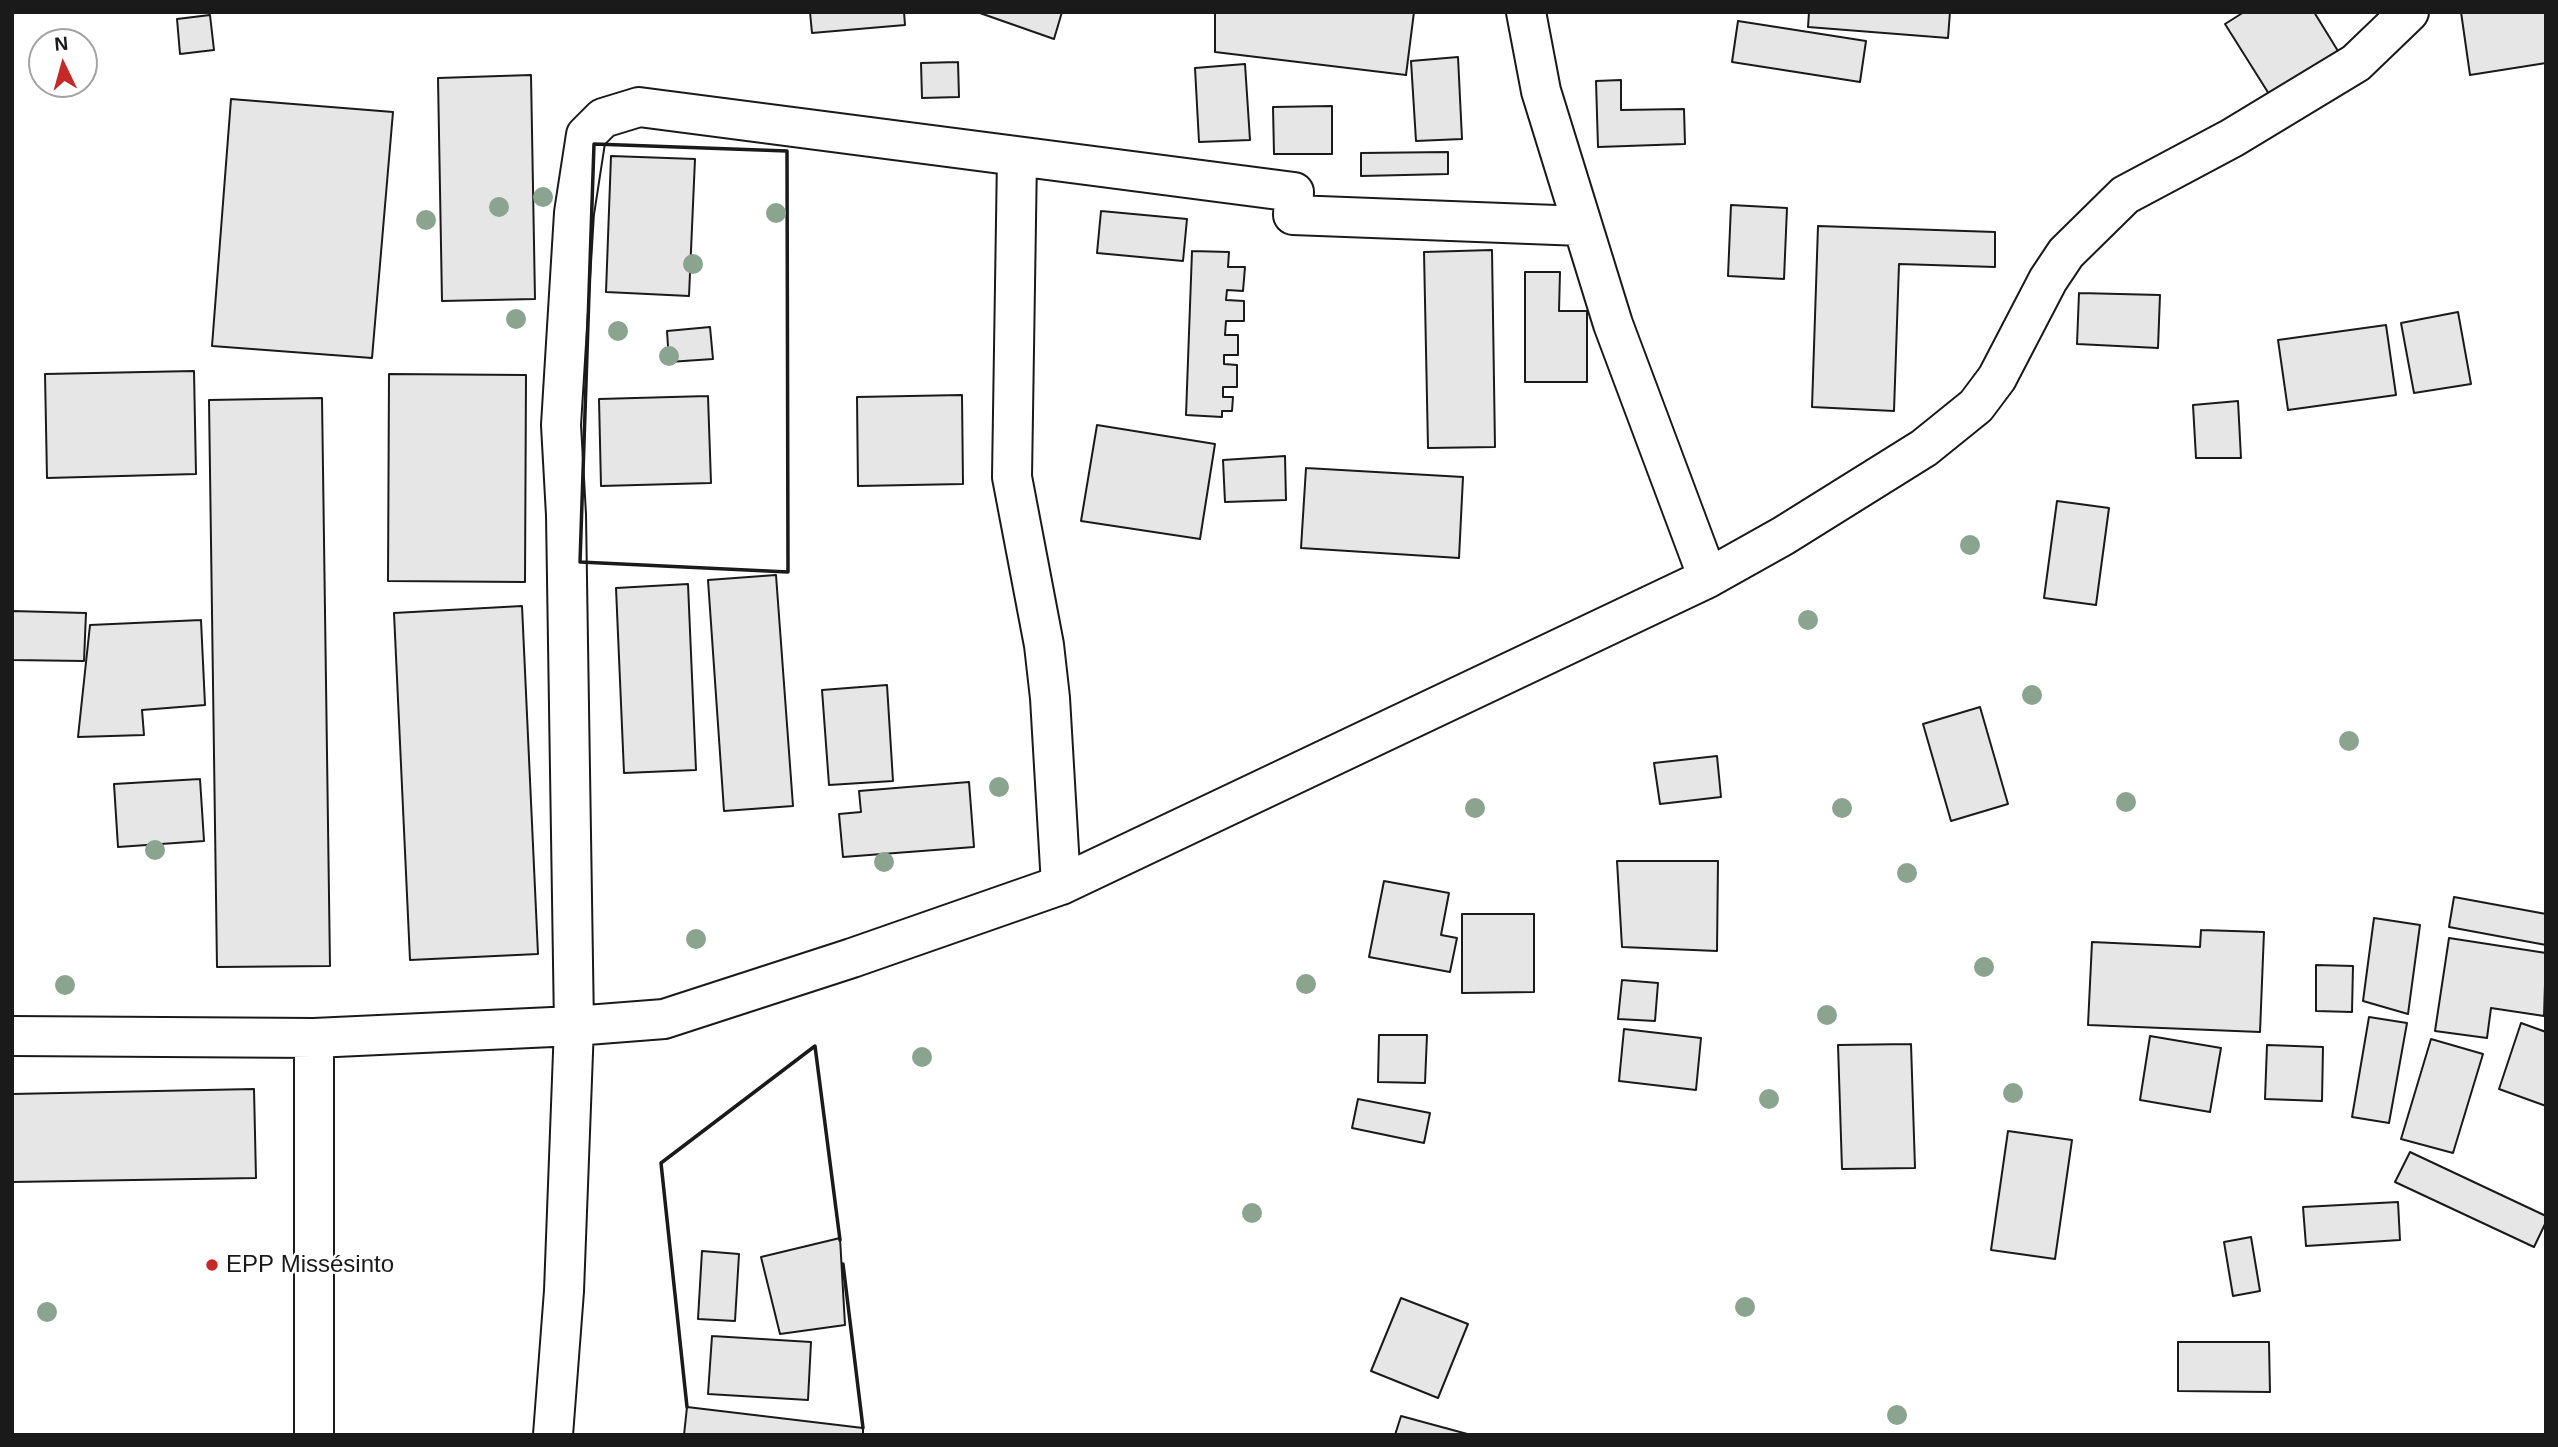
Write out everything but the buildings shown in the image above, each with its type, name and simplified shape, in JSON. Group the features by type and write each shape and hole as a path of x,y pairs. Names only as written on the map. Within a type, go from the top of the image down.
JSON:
{"street":[{"path":"1526,12 1541,91 1582,226 1639,398 1708,578"},
{"path":"12,1036 314,1038 574,1027 664,1018 852,958 1061,885 1708,578 1783,536 1924,448 1976,405 1997,379 2048,280 2066,253 2125,195 2232,138 2356,63 2409,12"},
{"path":"553,1435 564,1291 574,1027 566,515 561,425 573,214 586,135 603,118 639,107 1294,192 1293,215 1582,226"},
{"path":"1017,157 1012,477 1044,645 1050,698 1061,885"},
{"path":"314,1038 314,1435"}],"wall":[{"path":"594,144 787,151 788,572 580,562 594,144"},
{"path":"687,1407 661,1163 815,1046 840,1240"},
{"path":"843,1264 863,1428"}],"place":[{"name":"EPP Missésinto","path":"212,1265"}]}
